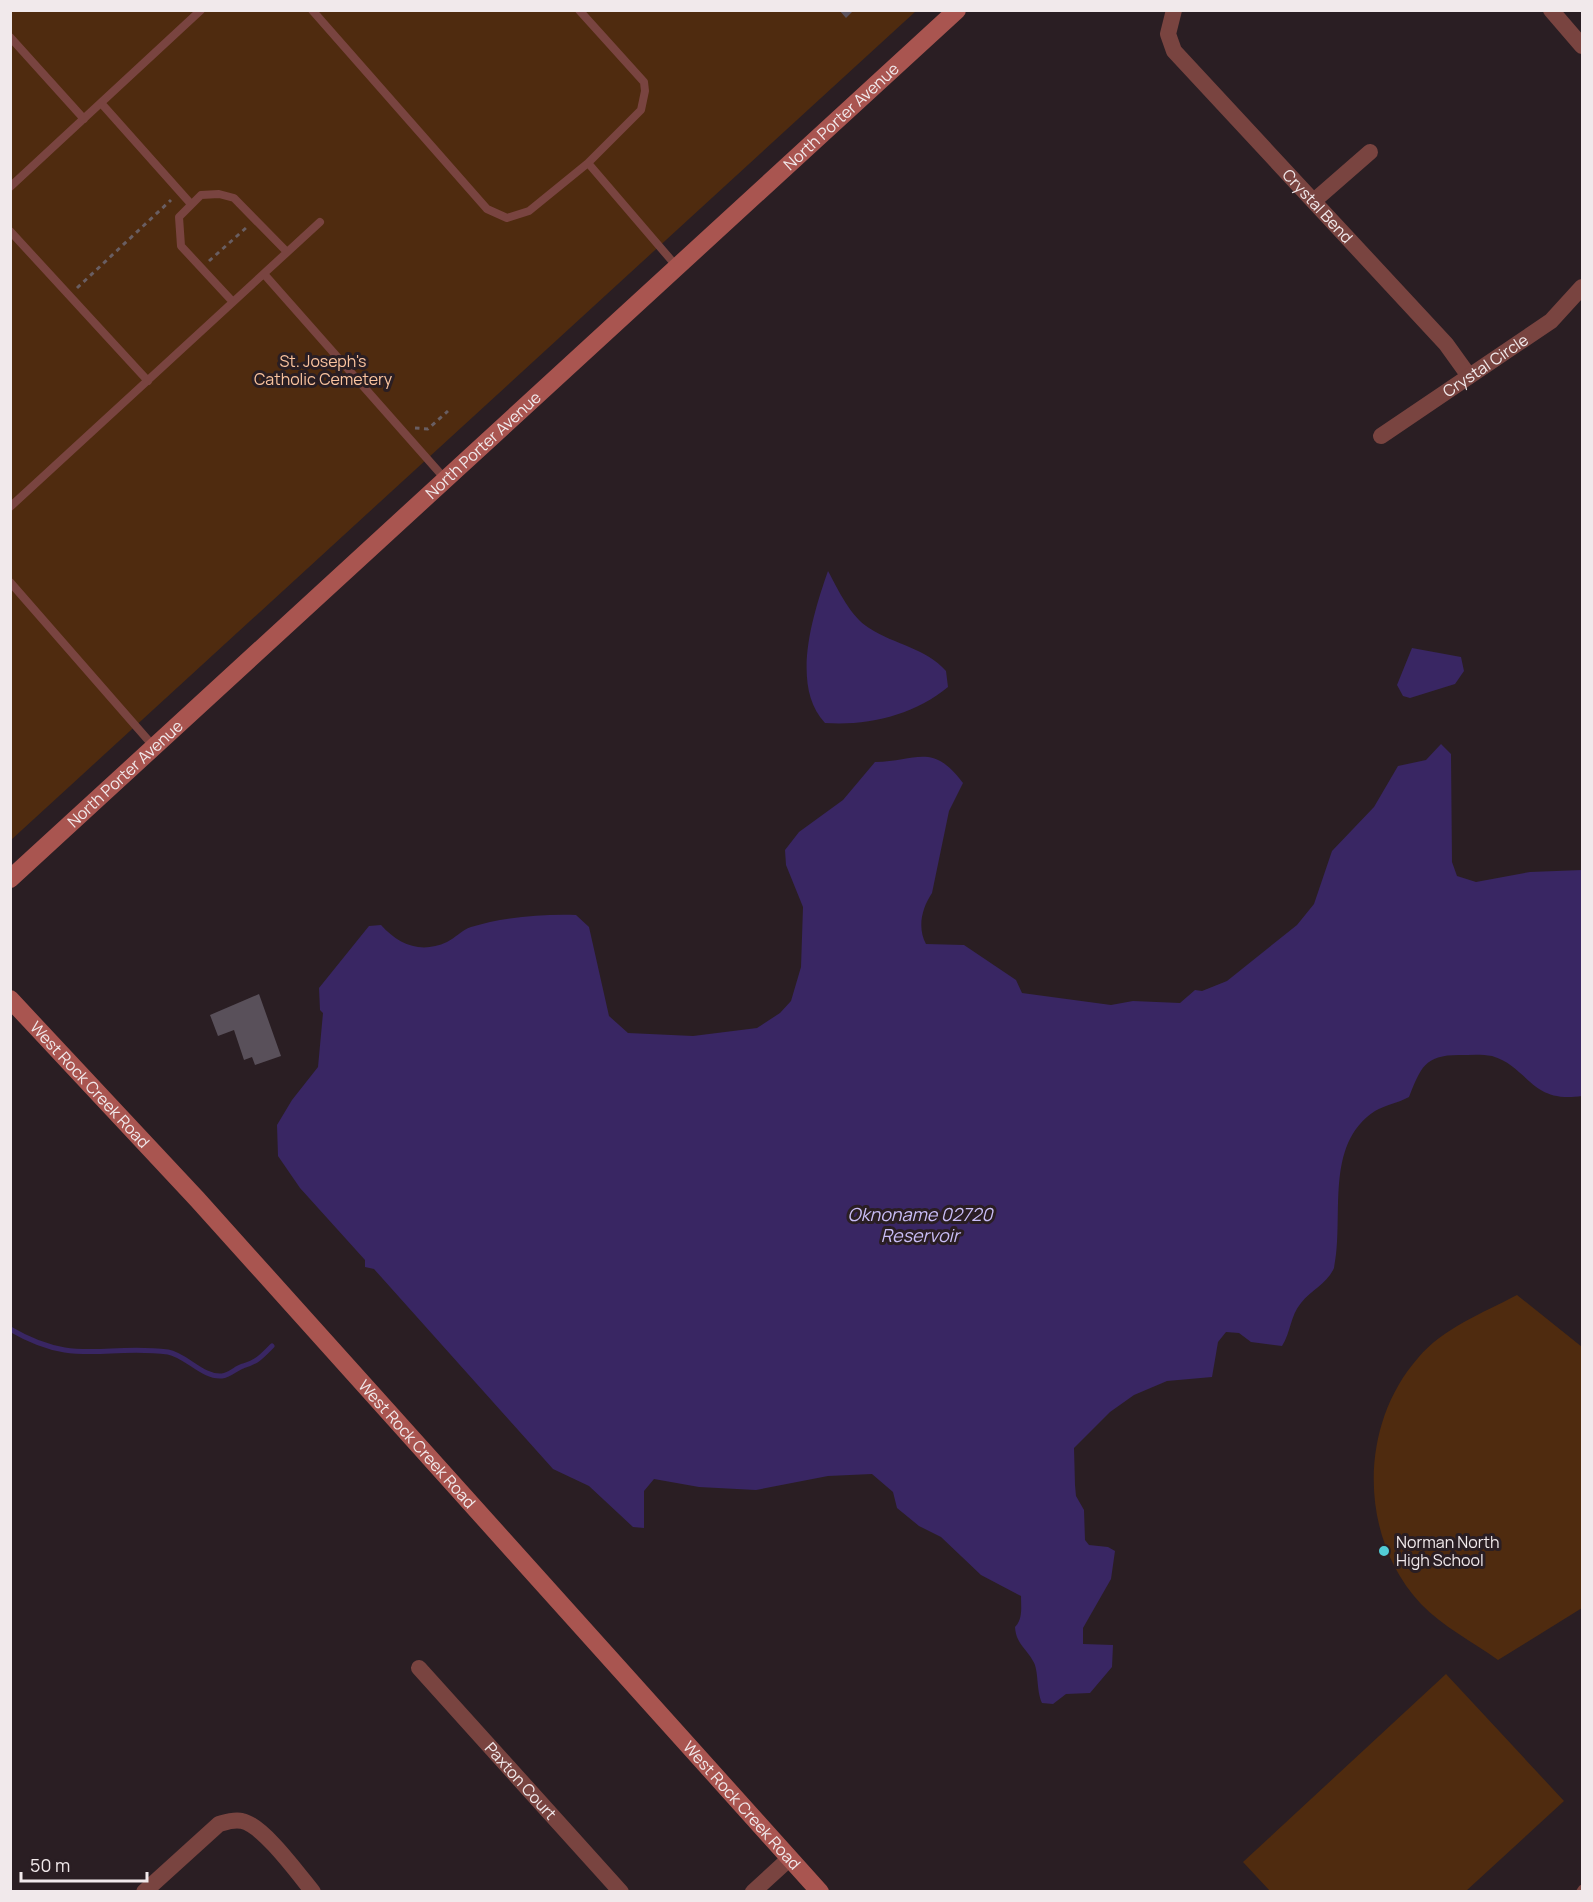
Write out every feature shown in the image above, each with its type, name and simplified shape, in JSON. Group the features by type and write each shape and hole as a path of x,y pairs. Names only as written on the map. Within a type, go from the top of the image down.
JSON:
{"main road":[{"name":"North Porter Avenue","path":"10,879 679,268 957,10"},
{"name":"West Rock Creek Road","path":"10,999 197,1199 820,1892"}],"street":[{"name":"Crystal Bend","path":"1174,10 1168,34 1174,51 1446,344 1469,376"},
{"path":"1551,10 1582,46"},
{"path":"1315,201 1370,152"},
{"name":"Crystal Circle","path":"1381,436 1551,321 1582,287"},
{"name":"Paxton Court","path":"419,1668 621,1892"},
{"path":"144,1892 219,1824 230,1820 242,1821 258,1830 314,1892"},
{"path":"753,1892 790,1858"}],"lane":[{"path":"10,187 201,10"},
{"path":"312,10 487,209 507,218 529,211 588,163 641,110 645,91 644,82 579,10"},
{"path":"10,37 84,119"},
{"path":"101,103 191,204"},
{"path":"588,163 679,268"},
{"path":"233,302 181,246 179,217 191,204 201,195 219,194 234,198 287,252"},
{"path":"10,507 320,222"},
{"path":"10,231 148,381"},
{"path":"264,274 446,480"},
{"path":"10,582 155,748"}],"path":[{"path":"69,295 180,191"},
{"path":"201,268 256,219"},
{"path":"406,435 413,429 428,429 448,411"}],"green space":[{"name":"St. Joseph's Catholic Cemetery","path":"11,11 916,11 11,840"},
{"path":"1517,1295 1582,1347 1582,1608 1498,1660 1429,1612 1401,1577 1386,1547 1377,1515 1374,1482 1376,1448 1384,1416 1398,1385 1418,1358 1428,1347 1451,1330"},
{"path":"1446,1674 1564,1801 1466,1891 1270,1891 1243,1862"}],"water":[{"path":"828,571 846,602 862,623 879,634 920,652 938,663 946,671 948,687 921,705 890,717 858,723 825,723 814,708 807,670 811,628"},
{"path":"1412,648 1461,657 1464,671 1455,684 1410,698 1403,696 1397,685"},
{"name":"Oknoname 02720 Reservoir","path":"1441,744 1451,754 1452,862 1457,876 1476,882 1530,872 1582,870 1582,1096 1551,1095 1540,1090 1504,1061 1492,1056 1438,1057 1425,1065 1409,1097 1375,1111 1359,1125 1348,1143 1339,1183 1337,1248 1334,1268 1331,1274 1297,1308 1282,1346 1251,1342 1239,1333 1226,1332 1218,1342 1212,1377 1167,1381 1134,1395 1110,1412 1074,1448 1076,1496 1084,1510 1085,1540 1089,1545 1108,1547 1115,1551 1111,1579 1083,1628 1083,1644 1113,1645 1112,1667 1090,1693 1066,1694 1053,1704 1042,1703 1035,1665 1019,1642 1016,1633 1015,1627 1021,1613 1021,1596 981,1575 941,1537 919,1526 897,1508 893,1492 872,1474 828,1476 756,1490 699,1487 654,1479 644,1491 644,1528 633,1527 589,1486 553,1469 374,1269 365,1267 365,1260 300,1188 278,1156 277,1125 292,1100 318,1067 323,1013 320,1010 319,988 369,926 381,925 403,942 428,947 447,942 471,927 496,921 536,916 576,915 589,927 609,1016 628,1033 693,1036 757,1028 780,1013 791,1001 801,967 803,907 786,865 785,850 799,832 843,800 875,762 924,757 942,762 963,783 949,811 932,893 923,911 921,924 926,944 964,945 1016,980 1022,993 1111,1005 1133,1001 1180,1003 1195,990 1202,991 1227,981 1297,925 1314,904 1332,851 1374,807 1398,766 1426,760"}],"building":[{"path":"839,10 854,10 846,18"},
{"path":"259,994 281,1056 255,1065 252,1057 244,1060 234,1030 218,1036 210,1015"}],"waterway":[{"path":"10,1329 33,1341 71,1351 168,1352 215,1376 225,1375 252,1362 272,1346"}],"place":[{"name":"Norman North High School","path":"1384,1551"}]}
